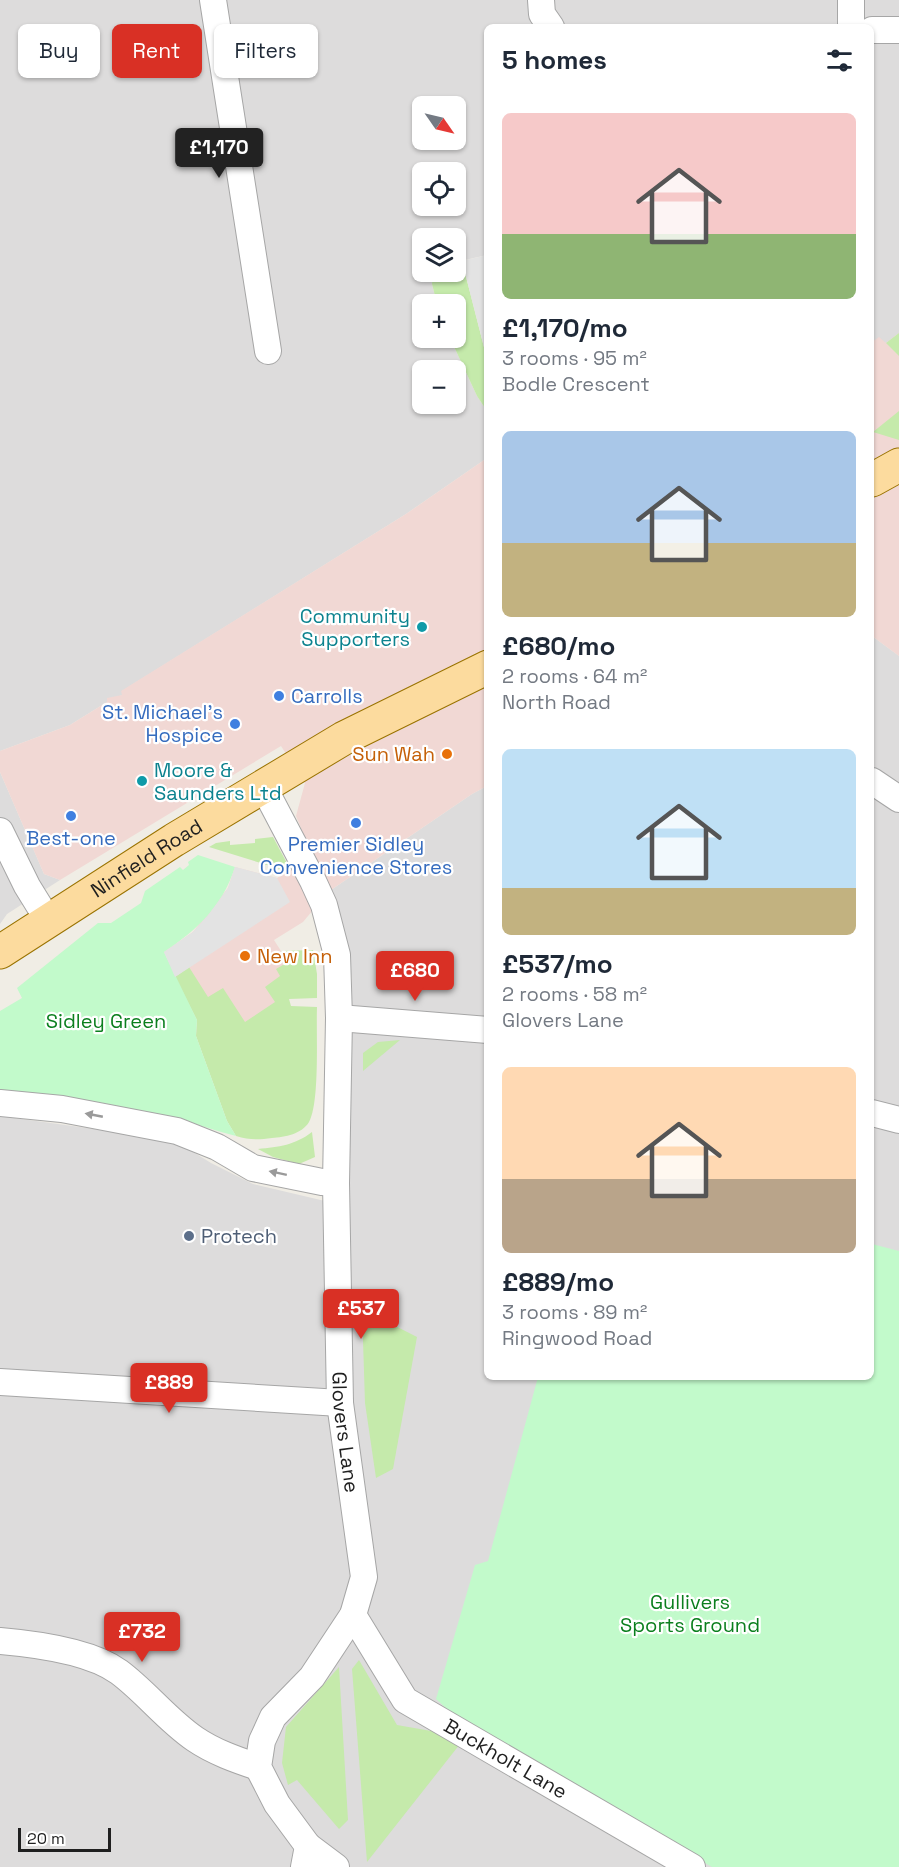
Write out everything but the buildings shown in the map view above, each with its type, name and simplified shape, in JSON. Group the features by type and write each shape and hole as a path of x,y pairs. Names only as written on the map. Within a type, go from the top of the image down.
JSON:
{"main road":[{"path":"874,479 899,465"},
{"name":"Ninfield Road","path":"0,952 263,786 344,738 484,669"}],"street":[{"path":"213,0 268,351"},
{"path":"541,0 542,14 549,24"},
{"path":"851,0 851,24"},
{"path":"874,30 899,30"},
{"path":"874,782 899,800"},
{"name":"Glovers Lane","path":"258,1767 262,1741 273,1717 312,1677 353,1615 364,1577 340,1403 336,1183 339,1018 337,955 324,905 263,786"},
{"path":"0,831 27,886 48,920"},
{"path":"339,1018 484,1030"},
{"path":"0,1103 62,1109 177,1131 217,1147 253,1168 336,1183"},
{"path":"874,1114 899,1120"},
{"path":"0,1382 340,1403"},
{"name":"Buckholt Lane","path":"353,1615 405,1700 692,1867"},
{"path":"0,1641 51,1646 118,1671 195,1739 236,1760 258,1767 306,1857 336,1867"}],"shaded area":[{"path":"0,0 899,0 899,333 886,343 874,342 874,24 484,24 484,256 466,260 466,228 412,228 412,282 432,282 434,294 412,294 412,348 455,348 460,360 412,360 412,414 466,414 466,372 484,406 484,460 406,514 122,691 122,695 70,725 0,751"},
{"path":"484,256 484,347 466,277 466,260"},
{"path":"899,333 899,656 874,637 874,341 879,337 886,343"},
{"path":"484,460 484,788 328,892 303,922 274,940 288,962 281,976 301,1093 196,1036 197,1020 164,952 193,932 228,888 235,867 277,878 313,857 296,816 305,783 281,746 60,880 44,874 0,772 0,751 70,725 107,702 107,698 122,695 121,691 406,514"},
{"path":"874,637 899,656 899,1867 0,1867 0,1116 174,1140 211,1163 253,1184 346,1206 352,978 336,913 328,892 484,788 484,1380 874,1380"},
{"path":"0,772 44,874 60,880 7,914 0,924"},
{"path":"235,867 277,878 290,902 175,977 164,952 193,932 209,914 228,888"}],"green space":[{"path":"466,277 484,347 484,406 466,372 466,360 460,360 455,348 466,348 466,294 434,294 432,282 466,282"},
{"path":"899,333 899,356 886,343"},
{"path":"899,411 899,440 874,431"},
{"path":"273,837 288,865 283,870 209,847 216,843 230,841 230,845 255,843 255,839"},
{"name":"Sidley Green","path":"198,855 235,867 223,894 207,916 188,935 164,952 197,1020 196,1036 227,1121 236,1136 178,1119 112,1105 67,1097 0,1091 0,1011 22,998 17,988 98,923 111,923 141,903 145,891 180,867 183,870 189,865 188,862"},
{"path":"313,950 317,974 317,998 289,999 291,1006 317,1007 315,1099 309,1122 298,1132 282,1137 254,1139 236,1136 227,1121 196,1036 197,1020 175,977 189,967 208,997 223,988 245,1022 275,1002 265,987 280,976 276,969 288,962 281,951"},
{"path":"400,1040 363,1071 363,1053 378,1042"},
{"path":"312,1132 315,1157 299,1164 273,1157 258,1149 286,1145"},
{"name":"Gullivers Sports Ground","path":"874,1245 899,1251 899,1867 712,1867 460,1721 436,1699 475,1565 488,1561 537,1380 874,1380"},
{"path":"362,1309 417,1337 393,1469 376,1478 365,1403"},
{"path":"359,1660 397,1725 437,1732 460,1744 367,1862 352,1669"},
{"path":"339,1667 348,1820 339,1829 297,1780 288,1785 282,1763 286,1727"}],"place":[{"name":"Community Supporters","path":"422,627"},
{"name":"Carrolls","path":"279,696"},
{"name":"St. Michael's Hospice","path":"235,724"},
{"name":"Sun Wah","path":"447,754"},
{"name":"Moore & Saunders Ltd","path":"142,781"},
{"name":"Best-one","path":"71,816"},
{"name":"Premier Sidley Convenience Stores","path":"356,823"},
{"name":"New Inn","path":"245,956"},
{"name":"Protech","path":"189,1236"}]}
